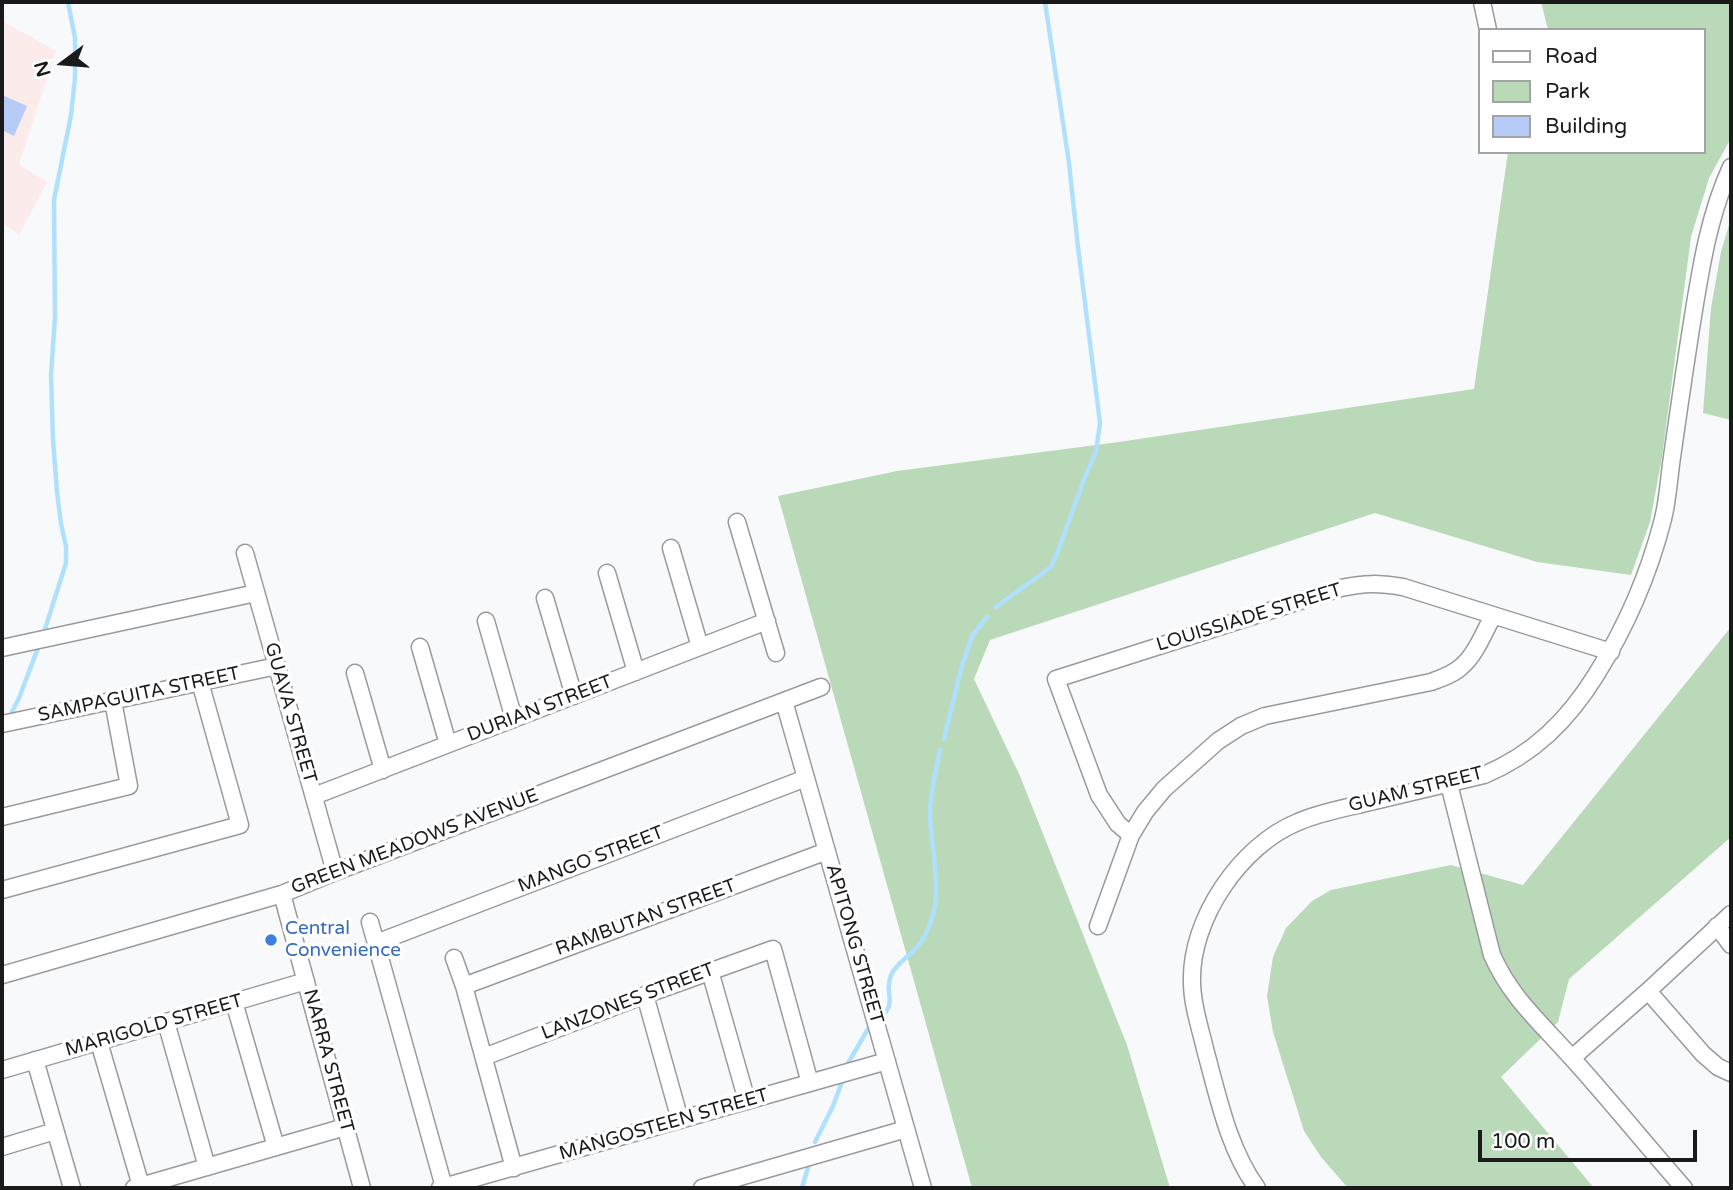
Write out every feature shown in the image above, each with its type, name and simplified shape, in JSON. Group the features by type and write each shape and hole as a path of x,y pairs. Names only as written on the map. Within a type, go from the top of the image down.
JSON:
{"street":[{"path":"1482,2 1488,28"},
{"name":"GUAM STREET","path":"1257,1188 1233,1144 1222,1113 1194,1005 1191,980 1202,925 1217,896 1239,866 1271,835 1299,821 1333,811 1484,775 1528,751 1557,726 1582,697 1611,652 1631,610 1650,563 1663,517 1701,268 1711,219 1731,167"},
{"path":"737,522 776,653"},
{"path":"671,548 700,647"},
{"name":"GUAVA STREET","path":"245,554 335,872"},
{"path":"607,573 636,672"},
{"name":"LOUISSIADE STREET","path":"1130,835 1118,824 1099,796 1056,680 1328,592 1361,584 1380,583 1403,587 1611,652"},
{"path":"2,648 256,593"},
{"path":"545,598 574,696"},
{"path":"1098,926 1130,835 1144,812 1164,789 1218,741 1241,726 1265,716 1431,682 1448,676 1463,666 1493,616"},
{"path":"485,621 514,719"},
{"name":"DURIAN STREET","path":"314,796 767,621"},
{"path":"420,647 448,744"},
{"name":"SAMPAGUITA STREET","path":"2,724 277,666"},
{"path":"355,673 383,769"},
{"path":"2,890 240,825 200,682"},
{"name":"GREEN MEADOWS AVENUE","path":"2,975 282,894 821,687"},
{"path":"2,817 129,786 113,701"},
{"name":"APITONG STREET","path":"784,701 923,1188"},
{"name":"MANGO STREET","path":"376,943 806,778"},
{"path":"1450,784 1487,933 1502,976 1514,995 1684,1188"},
{"name":"RAMBUTAN STREET","path":"464,986 827,851"},
{"name":"NARRA STREET","path":"282,894 362,1188"},
{"path":"1572,1058 1731,914"},
{"path":"370,922 442,1188"},
{"path":"1717,926 1731,945"},
{"name":"LANZONES STREET","path":"484,1057 773,948 810,1083"},
{"path":"454,958 514,1167"},
{"path":"710,971 747,1101"},
{"name":"MARIGOLD STREET","path":"2,1070 306,981"},
{"path":"1648,991 1703,1054 1718,1067 1731,1073"},
{"path":"645,995 680,1120"},
{"path":"234,1002 276,1147"},
{"path":"166,1022 208,1167"},
{"path":"99,1042 137,1187 345,1126"},
{"path":"34,1060 72,1188"},
{"name":"MANGOSTEEN STREET","path":"442,1188 887,1061"},
{"path":"702,1188 906,1129"},
{"path":"2,1147 55,1131"}],"shaded area":[{"path":"2,21 56,51 19,164 47,182 19,235 2,222"}],"green space":[{"path":"1541,2 1731,2 1731,138 1709,178 1691,237 1662,457 1650,522 1631,575 1537,562 1375,513 990,640 974,679 1020,776 1127,1045 1170,1188 972,1188 778,496 897,471 1119,442 1474,389 1508,154 1705,154 1705,28 1548,28"},
{"path":"1731,218 1731,420 1703,413 1711,308 1721,252"},
{"path":"1731,627 1731,837 1569,979 1558,1022 1501,1077 1594,1188 1348,1188 1321,1157 1304,1131 1273,1032 1267,996 1273,957 1286,928 1312,901 1331,890 1451,865 1523,885"}],"building":[{"path":"2,95 27,106 14,136 2,130"}],"waterway":[{"path":"45,629 66,563 66,546 57,492 51,375 55,317 54,200 71,115 75,78 75,38 68,2"},
{"path":"996,607 1051,567 1096,452 1100,423 1069,163 1045,2"},
{"path":"944,739 972,636 987,617"},
{"path":"11,714 38,648"},
{"path":"880,1019 889,1007 891,975 922,941 933,915 936,879 930,806 940,750"},
{"path":"847,1065 868,1029"},
{"path":"815,1142 842,1082"},
{"path":"802,1188 809,1164"}],"place":[{"name":"Central Convenience","path":"271,940"}]}
